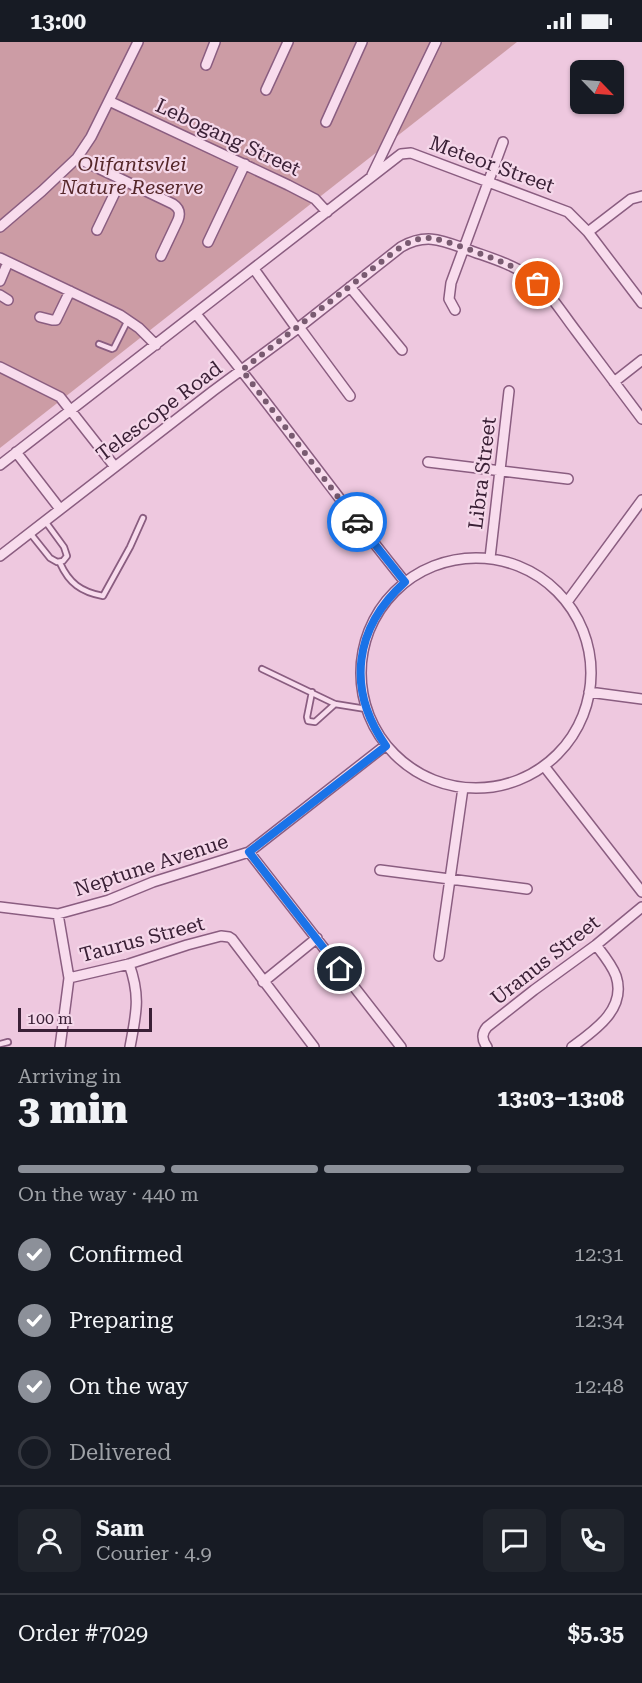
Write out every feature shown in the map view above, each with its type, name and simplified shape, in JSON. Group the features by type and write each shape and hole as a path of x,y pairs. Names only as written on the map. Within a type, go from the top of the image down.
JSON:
{"street":[{"path":"0,227 77,158 91,137 138,42"},
{"path":"206,65 215,42"},
{"path":"266,90 288,42"},
{"path":"326,122 362,42"},
{"path":"372,177 436,42"},
{"name":"Lebogang Street","path":"109,101 315,199 327,212"},
{"path":"455,310 449,299 449,292 462,248 503,142"},
{"name":"Meteor Street","path":"70,410 401,154 406,153 568,212 588,232 642,303"},
{"path":"77,158 178,208 180,215 161,256"},
{"path":"208,242 245,164"},
{"path":"97,230 121,180"},
{"path":"588,232 630,199 642,196"},
{"name":"Telescope Road","path":"0,556 401,247 412,241 431,238 513,267 531,277 566,318 642,419"},
{"path":"0,281 4,260 111,310 128,320 156,345"},
{"path":"254,269 350,396"},
{"path":"350,287 402,350"},
{"path":"40,317 56,320 70,291"},
{"path":"196,314 242,370 405,582"},
{"path":"614,382 642,360"},
{"path":"0,367 60,397 115,467"},
{"name":"Libra Street","path":"490,558 509,391"},
{"path":"0,465 70,410"},
{"path":"16,452 60,509"},
{"path":"428,462 568,479"},
{"path":"567,602 642,500"},
{"path":"460,558 490,558 512,563 533,572 551,585 567,602 588,644 591,668 589,692 585,709 574,733 544,766 526,777 506,784 485,788 463,788 441,783 421,774 402,762 386,746 366,709 361,681 363,653 377,613 405,582 431,566 445,561 460,558"},
{"path":"589,692 642,699"},
{"name":"Neptune Avenue","path":"0,907 58,914 109,900 153,882 249,852 386,746"},
{"path":"544,766 642,891"},
{"path":"439,956 463,788"},
{"path":"249,852 401,1047"},
{"path":"380,870 527,889"},
{"name":"Uranus Street","path":"487,1047 483,1037 486,1029 642,907"},
{"path":"58,914 69,978 60,1047"},
{"name":"Taurus Street","path":"69,978 224,936 232,939 314,1047"},
{"path":"263,982 316,938"},
{"path":"572,1047 594,1032 605,1020 615,1000 617,979 596,945"},
{"path":"129,963 137,995 130,1047"}],"lane":[{"path":"99,344 114,348 128,320"},
{"path":"30,533 50,558 60,562 65,574 73,583 104,596 143,518"},
{"path":"45,521 66,553 65,559 60,562"},
{"path":"261,669 335,704 366,709"},
{"path":"312,692 307,717 311,722 315,722 335,704"},
{"path":"0,1044 8,1042"}],"green space":[{"name":"Olifantsvlei Nature Reserve","path":"0,42 517,42 0,448"}],"way so far":[{"path":"357,522 242,370 394,252 412,241 431,238 462,248 513,267 531,277 538,284"}],"route":[{"path":"340,969 249,852 386,746 366,709 361,667 366,639 377,613 405,582 357,522"}]}
